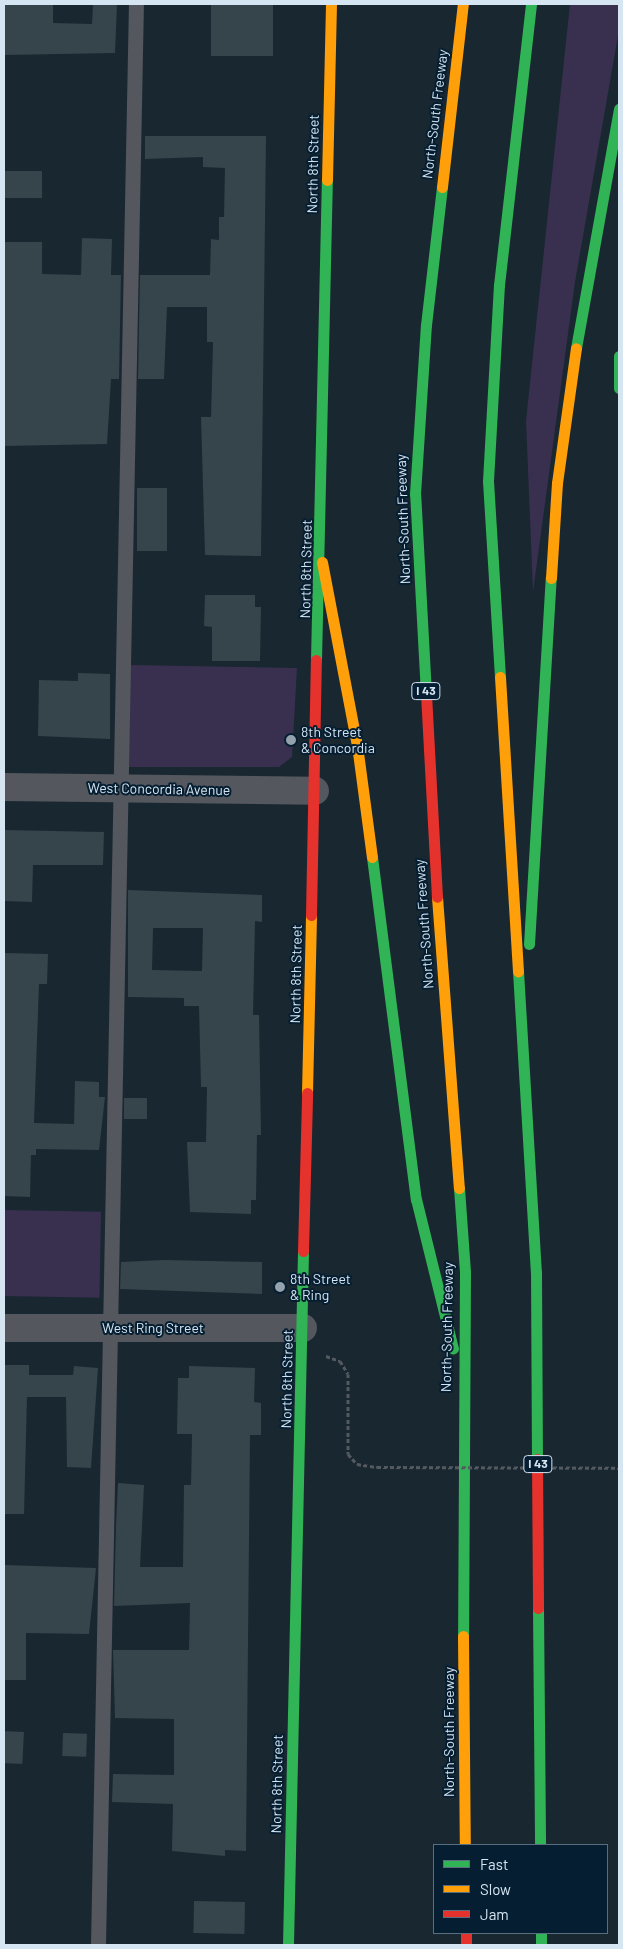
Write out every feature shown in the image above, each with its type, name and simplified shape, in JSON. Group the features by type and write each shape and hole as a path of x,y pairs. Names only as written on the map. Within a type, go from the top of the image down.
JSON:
{"main road":[{"name":"North 8th Street","path":"288,1945 322,562 331,4"},
{"name":"North-South Freeway","path":"463,4 426,325 415,494 440,944 465,1272 461,1381 465,1844"},
{"name":"I 43","path":"531,4 499,285 489,435 522,1082 536,1272 540,1844"},
{"path":"522,1082 557,483 589,259 619,109"},
{"path":"619,356 619,388"},
{"path":"322,562 357,745 416,1198 461,1381"}],"street":[{"name":"West Concordia Avenue","path":"4,786 315,791"},
{"name":"West Ring Street","path":"4,1328 302,1328"}],"lane":[{"path":"98,1945 136,4"}],"path":[{"path":"322,1355 340,1361 348,1374 348,1454 357,1464 377,1467 619,1468"}],"shaded area":[{"path":"570,4 619,4 619,30 575,282 533,592 526,421"},
{"path":"130,665 297,668 292,757 279,767 127,767"},
{"path":"4,1210 101,1212 99,1298 4,1296"}],"building":[{"path":"4,4 53,4 53,23 92,24 93,4 117,4 115,53 4,55"},
{"path":"211,4 273,4 273,56 211,56"},
{"path":"145,136 266,136 261,556 205,555 201,417 211,417 213,342 207,342 207,307 167,307 164,379 138,379 140,275 210,275 211,239 219,240 219,217 224,217 225,168 203,167 203,157 145,159"},
{"path":"4,171 42,171 42,198 4,198"},
{"path":"82,238 112,239 111,275 121,275 119,379 111,379 107,444 4,446 4,242 42,242 42,274 81,275"},
{"path":"137,488 167,488 167,551 137,551"},
{"path":"205,595 255,595 255,607 261,607 260,661 212,661 212,627 204,626"},
{"path":"78,673 110,674 110,739 38,736 39,680 78,681"},
{"path":"4,830 104,832 103,865 33,865 32,902 4,901"},
{"path":"128,890 262,895 262,922 255,921 253,1015 259,1015 261,1135 257,1135 256,1200 251,1200 251,1214 190,1212 187,1142 206,1142 207,1087 201,1087 199,1006 184,1006 184,998 128,997","holes":["153,928 203,928 202,971 152,970"]},
{"path":"4,953 48,954 47,984 39,984 34,1123 74,1124 75,1081 99,1082 99,1097 105,1097 99,1150 36,1149 36,1155 31,1155 30,1197 4,1196"},
{"path":"124,1098 147,1098 147,1119 124,1119"},
{"path":"163,1260 262,1262 262,1294 120,1289 121,1262"},
{"path":"4,1365 29,1365 29,1375 73,1375 74,1366 98,1368 91,1468 67,1467 66,1397 27,1397 24,1514 4,1514"},
{"path":"189,1366 255,1368 254,1402 261,1403 261,1435 250,1435 246,1851 225,1850 225,1856 172,1851 173,1804 112,1802 113,1774 174,1775 174,1719 115,1718 113,1650 189,1650 190,1603 114,1606 116,1526 118,1483 144,1485 140,1567 183,1567 184,1485 191,1485 192,1434 177,1434 178,1378 189,1378"},
{"path":"4,1565 96,1568 89,1634 26,1633 26,1680 4,1680"},
{"path":"4,1731 24,1732 22,1764 4,1763"},
{"path":"63,1733 87,1734 86,1757 62,1756"},
{"path":"194,1901 245,1902 244,1934 193,1933"}],"traffic: fast":[{"path":"500,677 488,481 499,285 531,4"},
{"path":"576,348 619,109"},
{"path":"316,660 327,180"},
{"path":"426,694 415,494 426,325 442,187"},
{"path":"619,356 619,388"},
{"path":"529,944 551,578"},
{"path":"372,857 416,1199 453,1349"},
{"path":"518,971 536,1272 537,1459"},
{"path":"459,1188 465,1272 463,1636"},
{"path":"288,1945 303,1251"},
{"path":"538,1608 540,1844"},
{"path":"541,1934 541,1945"}],"traffic: slow":[{"path":"327,180 331,4"},
{"path":"442,187 463,4"},
{"path":"551,578 557,483 576,348"},
{"path":"322,562 357,745 372,857"},
{"path":"500,677 518,971"},
{"path":"437,897 459,1188"},
{"path":"307,1093 311,915"},
{"path":"463,1636 465,1844"}],"traffic: jam":[{"path":"311,915 316,660"},
{"path":"426,694 437,897"},
{"path":"303,1251 307,1093"},
{"path":"537,1459 538,1608"},
{"path":"466,1934 466,1945"}],"place":[{"name":"8th Street & Concordia","path":"291,740"},
{"name":"8th Street & Ring","path":"280,1287"}]}
